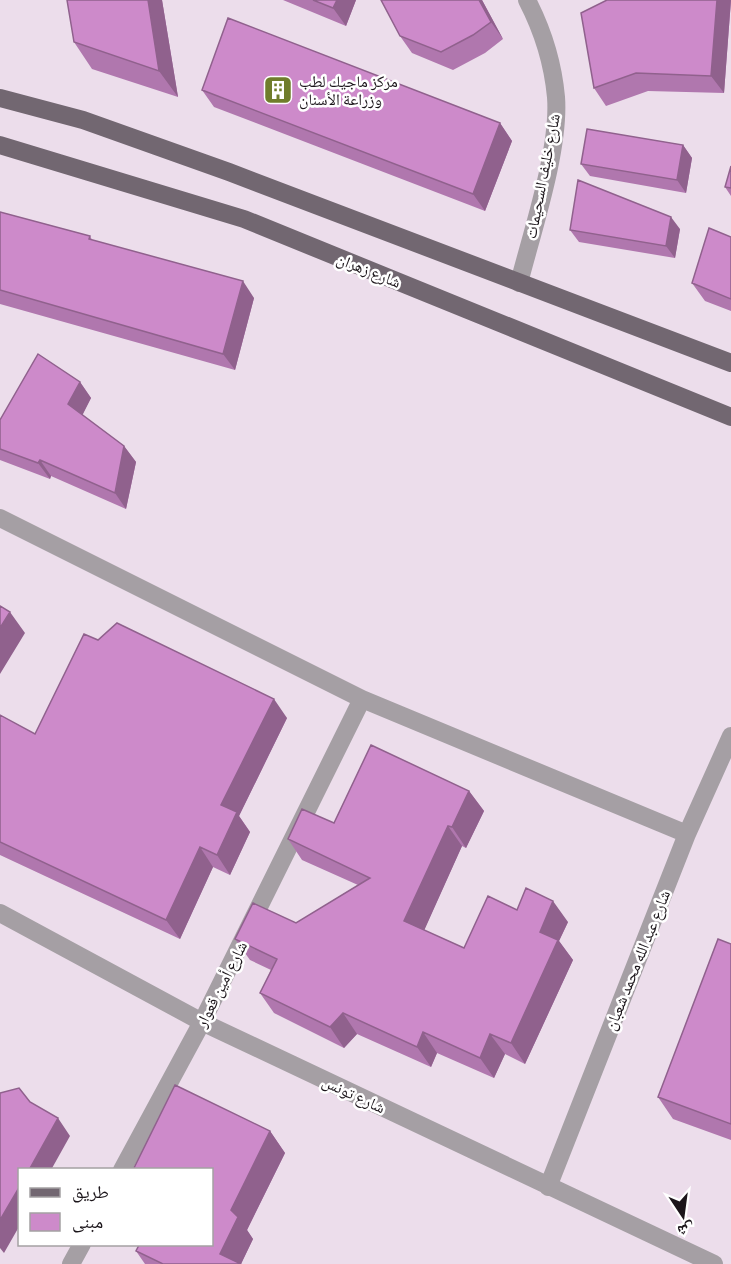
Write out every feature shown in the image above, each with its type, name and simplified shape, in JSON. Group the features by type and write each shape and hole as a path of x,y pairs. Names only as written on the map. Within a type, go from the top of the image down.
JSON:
{"main road":[{"path":"0,98 83,120 230,172 731,363"},
{"name":"شارع زهران","path":"0,145 244,219 731,417"}],"street":[{"name":"شارع خليف السحيمات","path":"519,283 542,192 555,124 556,106 551,68 543,39 527,0"},
{"path":"0,518 362,699 687,834"},
{"name":"شارع أمين قعوار","path":"123,1168 202,1022 362,699"},
{"name":"شارع عبد الله محمد شعبان","path":"548,1187 687,834 731,736"},
{"name":"شارع تونس","path":"0,913 202,1022 714,1264"},
{"path":"72,1264 81,1246"}],"building":[{"path":"67,0 148,0 159,71 74,42"},
{"path":"313,0 337,0 333,8"},
{"path":"381,0 479,0 491,22 473,35 441,52 400,36"},
{"path":"607,0 717,0 711,76 636,73 594,88 581,13"},
{"path":"228,18 500,123 473,194 202,90"},
{"path":"587,129 683,145 677,180 581,164"},
{"path":"731,166 731,188 725,187"},
{"path":"578,180 671,217 666,246 570,230"},
{"path":"0,212 243,281 223,354 0,290"},
{"path":"709,228 731,237 731,299 692,283"},
{"path":"38,354 80,382 68,404 124,446 115,493 40,460 38,463 0,449 0,420"},
{"path":"0,606 10,612 0,628"},
{"path":"117,623 274,699 221,805 237,812 217,855 200,847 166,920 0,842 0,715 35,734 84,634 98,640"},
{"path":"371,745 469,791 452,827 448,826 404,921 464,948 488,896 517,910 526,888 553,901 540,932 558,940 511,1043 490,1034 480,1058 423,1032 417,1047 343,1013 330,1027 260,993 277,959 235,939 253,903 296,923 370,878 288,839 302,809 334,823"},
{"path":"718,939 731,944 731,1124 658,1097"},
{"path":"175,1085 270,1131 231,1210 238,1217 220,1254 241,1264 163,1264 136,1251 138,1246 213,1246 213,1168 134,1168"},
{"path":"19,1088 30,1102 58,1118 30,1168 18,1168 18,1189 0,1220 0,1093"}],"place":[{"name":"مركز ماجيك لطب وزراعة الأسنان","path":"278,90"}]}
